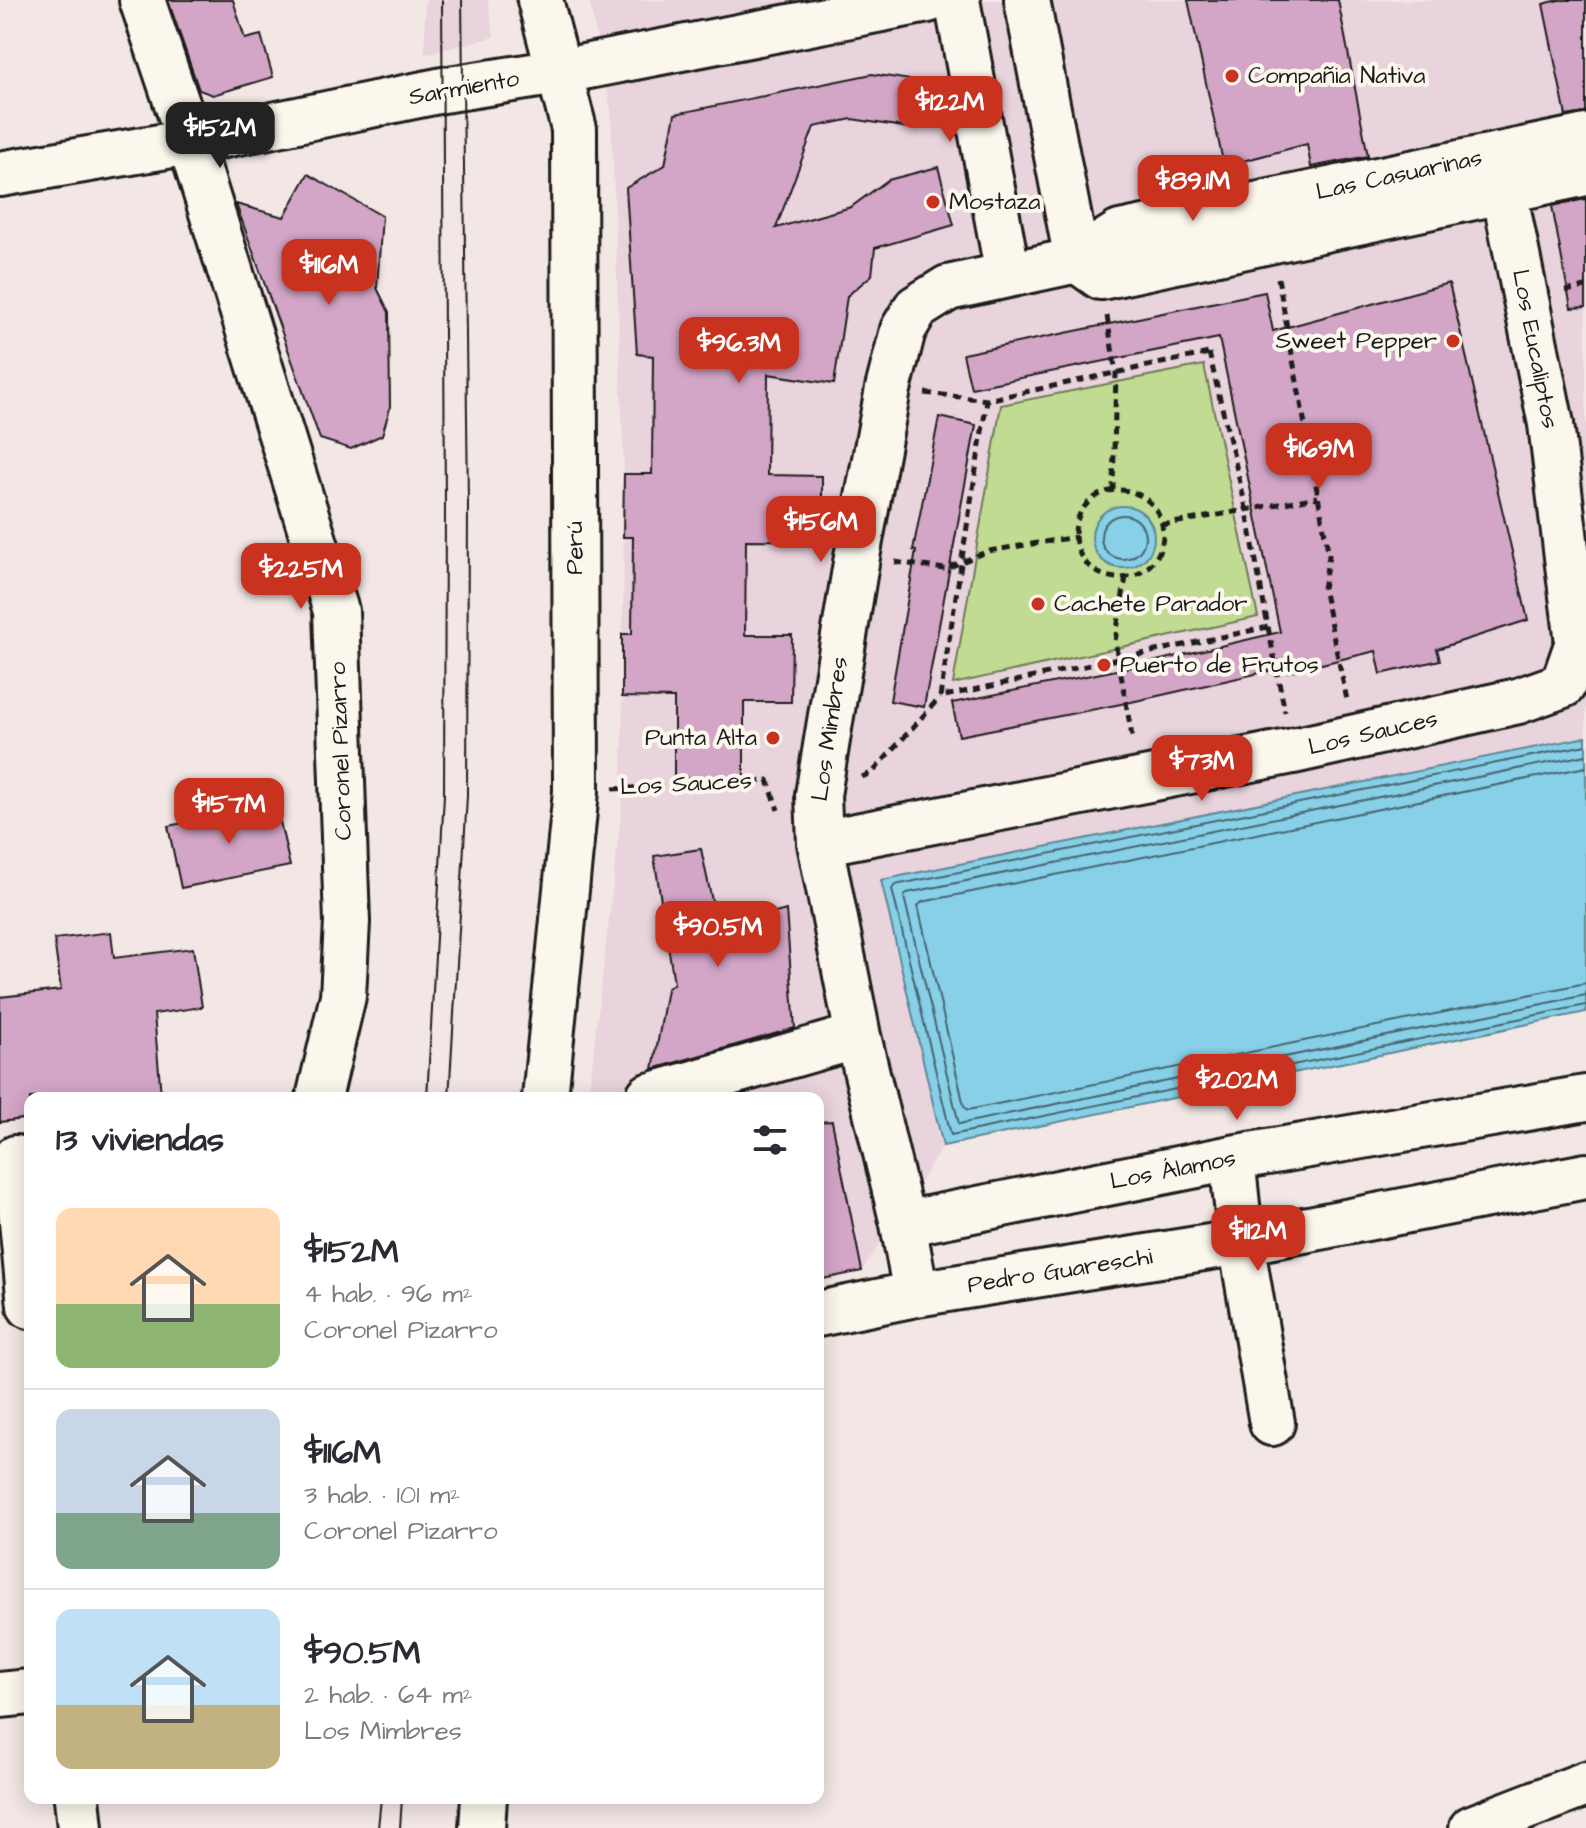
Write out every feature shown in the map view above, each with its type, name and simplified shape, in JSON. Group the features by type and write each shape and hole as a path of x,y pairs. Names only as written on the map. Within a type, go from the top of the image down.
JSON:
{"street":[{"name":"Coronel Pizarro","path":"142,0 190,142 336,611 347,922 343,996 320,1092"},
{"name":"Perú","path":"540,0 574,129 576,791 546,1092"},
{"name":"Sarmiento","path":"0,174 190,142 443,90 558,72 928,0"},
{"path":"957,0 1008,275"},
{"path":"1027,0 1089,269"},
{"name":"Las Casuarinas","path":"916,308 948,288 1008,275 1089,269 1272,241 1500,172 1586,137"},
{"name":"Las Casuarinas","path":"1089,269 1120,233 1500,172 1586,173"},
{"name":"Los Eucaliptos","path":"1500,172 1551,424 1578,642 1574,696"},
{"name":"Los Mimbres","path":"916,308 903,330 888,389 818,795 820,843 858,1036 903,1224 916,1294"},
{"name":"Los Sauces","path":"820,843 1293,751 1518,701 1574,696"},
{"path":"663,1092 858,1036"},
{"name":"Los Álamos","path":"903,1224 1232,1158 1586,1098"},
{"path":"15,1158 24,1247"},
{"path":"1232,1158 1241,1242 1272,1423"},
{"name":"Pedro Guareschi","path":"824,1313 916,1294 1241,1242 1586,1176"},
{"path":"0,1695 24,1693"},
{"path":"1472,1828 1586,1784"},
{"path":"78,1804 80,1828"},
{"path":"482,1828 484,1804"}],"path":[{"path":"1272,241 1329,556 1323,588 1355,735"},
{"path":"1089,269 1116,373 1113,490"},
{"path":"888,389 987,400 1209,353 1247,512 1293,751"},
{"path":"818,795 873,772 940,697 987,400"},
{"path":"1113,490 1141,496 1153,505 1162,525 1162,546 1156,559 1146,569 1126,577 1106,576 1092,569 1083,559 1076,537 1079,516 1087,504 1113,490"},
{"path":"1162,525 1318,497"},
{"path":"857,557 945,569 988,551 1076,537"},
{"path":"1126,577 1115,641 1116,658 1141,780"},
{"path":"940,697 1268,627"},
{"name":"Los Sauces","path":"576,791 768,780 776,811 818,795"}],"shaded area":[{"path":"425,0 488,0 494,37 425,54"},
{"name":"Puerto de Frutos","path":"589,0 1586,0 1586,737 882,880 943,1146 862,1271 824,1279 824,1092 589,1092 622,806 624,474 611,110"}],"green space":[{"path":"1204,365 1258,617 953,684 1001,405"}],"water":[{"path":"1123,506 1145,515 1154,537 1145,559 1123,568 1101,559 1092,537 1101,515"},
{"path":"1586,737 1586,1012 943,1146 881,880"}],"building":[{"path":"168,0 233,0 245,39 261,35 273,77 213,95 199,90"},
{"path":"1188,0 1338,0 1368,156 1311,167 1307,144 1224,166"},
{"path":"1559,0 1586,0 1586,113 1566,116 1543,4"},
{"path":"872,74 923,82 916,129 852,119 814,127 776,228 851,207 888,180 938,167 954,225 875,248 872,275 847,296 834,384 768,374 767,475 822,476 822,541 746,540 745,635 792,635 791,702 744,702 744,779 674,778 674,698 622,697 622,634 632,634 633,537 623,537 624,474 652,474 653,356 637,354 626,188 665,165 675,114"},
{"path":"308,174 382,216 377,288 389,312 390,408 382,435 351,449 320,439 236,204 284,217"},
{"path":"1586,199 1586,307 1571,308 1552,206"},
{"path":"1449,283 1528,620 1437,649 1440,660 1381,674 1376,651 1288,672 1287,667 959,736 952,703 1131,667 1280,632 1219,338 971,388 963,354 1265,292 1273,331"},
{"path":"939,417 976,425 924,707 890,701 916,551 913,550"},
{"path":"276,804 290,866 181,888 168,826"},
{"path":"701,849 718,929 786,910 795,1028 653,1069 667,989 674,983 654,856"},
{"path":"111,932 114,958 193,948 202,1007 154,1014 161,1092 24,1092 24,1119 0,1122 0,997 61,990 54,939"},
{"path":"832,1121 862,1271 824,1279 824,1122"}],"tram line":[{"path":"427,1092 444,795 442,0"},
{"path":"449,1092 467,796 468,502 462,0"},
{"path":"378,1828 380,1804"},
{"path":"400,1828 402,1804"}],"place":[{"name":"Compañia Nativa","path":"1232,76"},
{"name":"Mostaza","path":"933,202"},
{"name":"Sweet Pepper","path":"1453,341"},
{"name":"Cachete Parador","path":"1038,604"},
{"name":"Puerto de Frutos","path":"1104,665"},
{"name":"Punta Alta","path":"773,738"}]}
